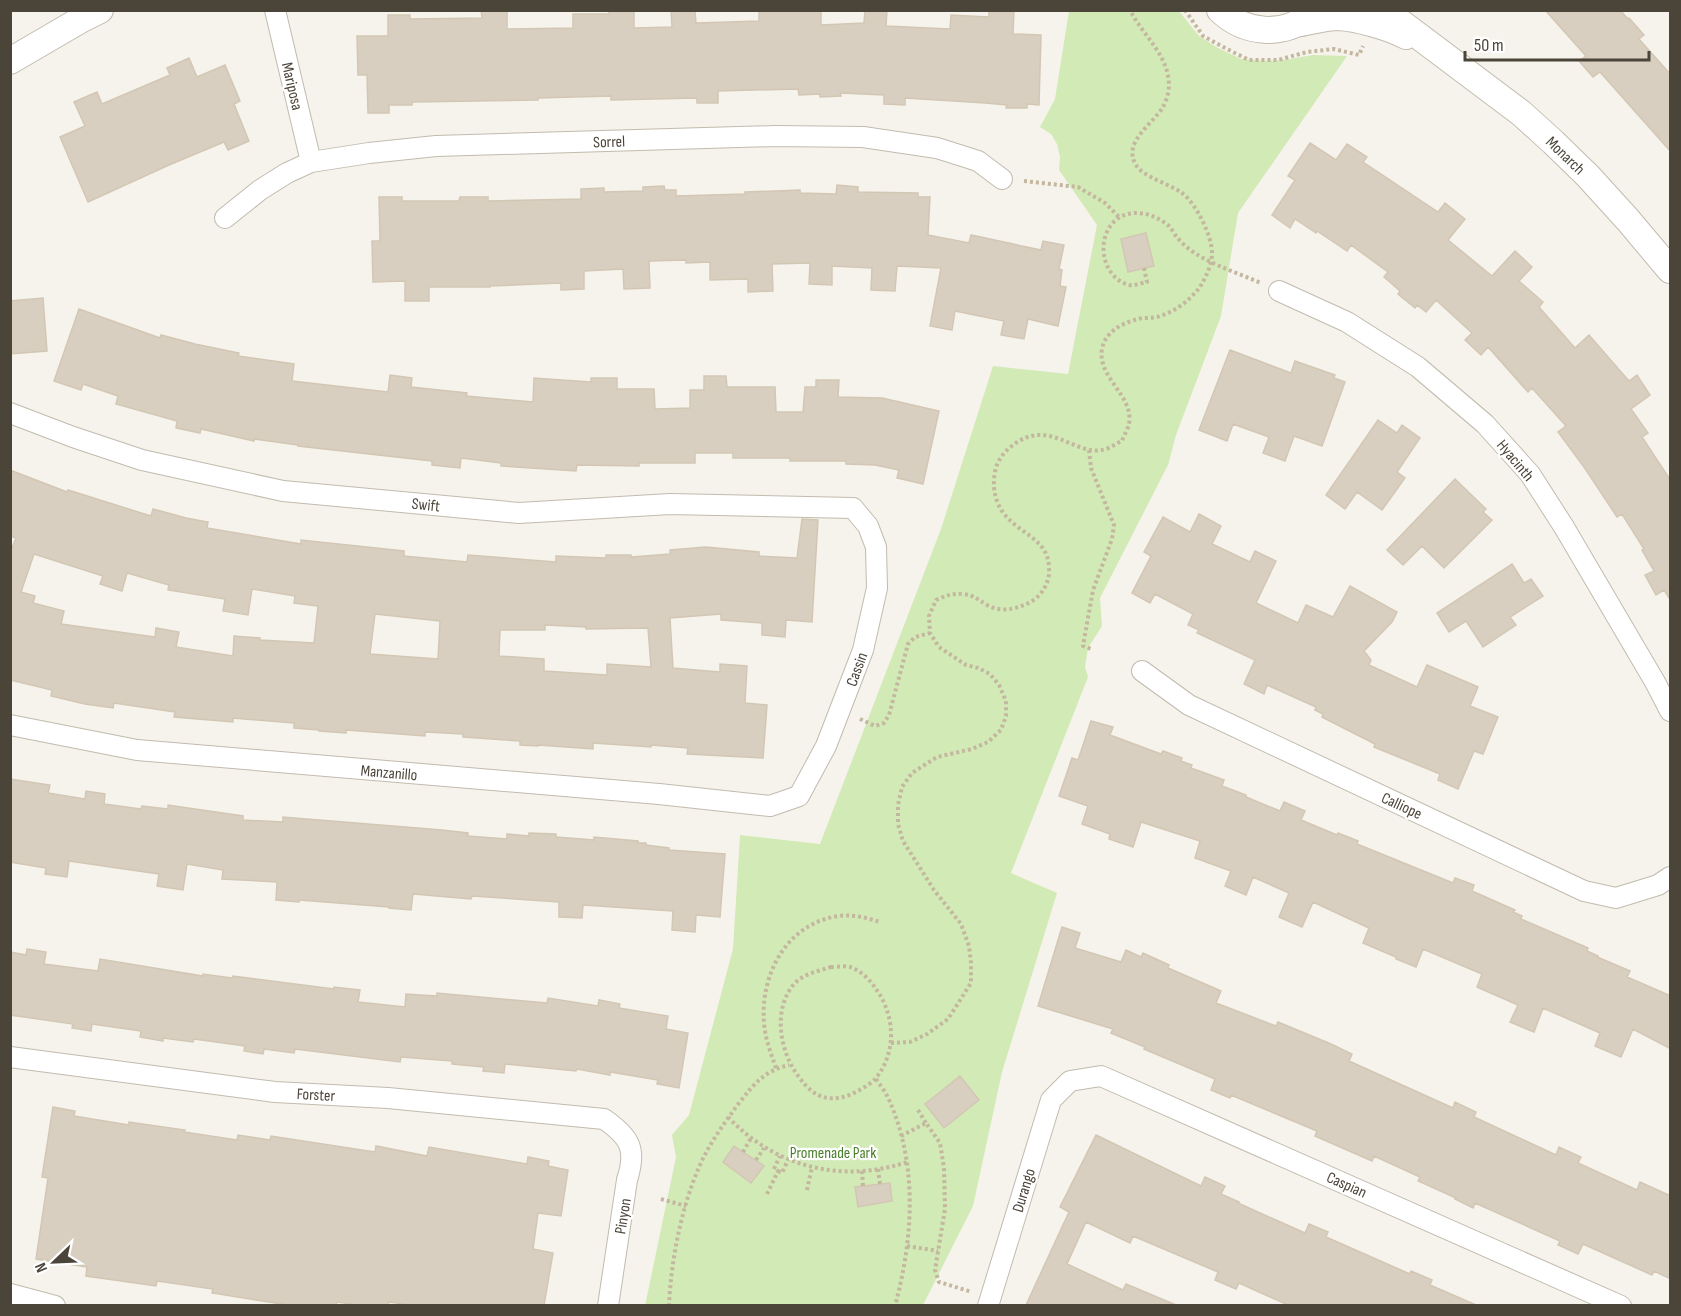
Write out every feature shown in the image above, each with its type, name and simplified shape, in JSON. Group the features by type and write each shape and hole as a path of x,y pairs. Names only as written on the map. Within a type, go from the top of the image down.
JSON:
{"street":[{"path":"10,61 100,10"},
{"name":"Mariposa","path":"275,10 310,162"},
{"name":"Monarch","path":"1220,10 1237,23 1260,30 1272,30 1306,17 1349,19 1394,30 1445,58"},
{"name":"Monarch","path":"1384,10 1521,113 1588,176 1671,270"},
{"name":"Sorrel","path":"225,218 260,190 310,162 436,146 775,136 863,137 937,148 978,161 1002,179"},
{"name":"Hyacinth","path":"1279,291 1347,322 1418,367 1485,424 1530,474 1663,677 1671,711"},
{"name":"Swift","path":"10,413 142,460 283,491 519,513 670,504 852,508"},
{"name":"Cassin","path":"770,806 799,796 826,746 863,650 877,588 876,548 868,526 852,508"},
{"name":"Calliope","path":"1142,670 1189,705 1584,891 1616,898 1658,885 1671,877"},
{"name":"Manzanillo","path":"10,725 137,750 659,794 770,806"},
{"name":"Forster","path":"10,1057 275,1092 388,1098 584,1116 604,1119 620,1130"},
{"name":"Caspian","path":"1070,1081 1101,1076 1621,1305"},
{"name":"Durango","path":"989,1301 1051,1100 1070,1081"},
{"name":"Pinyon","path":"608,1305 627,1180 632,1164 632,1149 620,1130"},
{"path":"10,1294 55,1305"}],"path":[{"path":"891,1043 910,1042 927,1034 948,1019 970,983 971,963 969,946 961,924 934,890 903,841 898,824 898,806 902,787 912,773 938,757 972,749 988,742 1001,730 1006,716 1006,701 999,685 990,674 966,665 939,647 930,633 929,616 936,600 948,595 960,593 975,596 988,606 1001,610 1014,610 1031,602 1043,591 1050,574 1049,560 1043,546 1004,514 997,501 993,484 996,466 1003,453 1020,440 1036,435 1053,436 1089,450 1105,450 1122,441 1129,424 1128,410 1102,365 1102,350 1107,335 1121,325 1138,319 1158,318 1174,311 1199,287 1208,270 1212,253 1209,237 1193,205 1183,193 1144,172 1136,165 1132,152 1137,137 1164,106 1169,88 1162,57 1130,10"},
{"path":"1002,179 1078,187 1105,203 1120,218"},
{"path":"1144,268 1147,282 1132,286 1114,276 1108,267 1103,245 1106,233 1112,222 1124,215 1139,212 1159,219 1196,254 1279,291"},
{"path":"1083,646 1093,590 1112,539 1114,525 1091,468 1089,450"},
{"path":"840,710 875,726 884,723 889,715 908,644 915,637 930,633"},
{"path":"1075,643 1091,650"},
{"path":"776,1068 765,1032 764,1004 771,973 780,953 800,931 825,920 848,915 863,916 880,922"},
{"path":"831,967 852,967 870,980 884,999 891,1022 891,1043 876,1079 843,1098 821,1097 805,1086 789,1065 782,1041 780,1022 785,1000 794,984 808,974 831,967"},
{"path":"669,1305 673,1261 686,1206 707,1150 728,1117 754,1084 776,1068 789,1065"},
{"path":"876,1079 890,1100 901,1136 910,1180 907,1246 903,1276 895,1305"},
{"path":"918,1110 940,1143 945,1168 945,1209 935,1270 939,1282 989,1301"},
{"path":"728,1117 764,1148 788,1160 812,1167 834,1171 862,1171 907,1162"},
{"path":"901,1136 926,1123"},
{"path":"742,1152 751,1138"},
{"path":"756,1160 764,1148"},
{"path":"780,1156 774,1169 782,1173 788,1160"},
{"path":"807,1190 812,1167"},
{"path":"878,1169 879,1184"},
{"path":"767,1194 778,1171"},
{"path":"862,1171 863,1186"},
{"path":"661,1199 686,1206"},
{"path":"907,1246 938,1251"}],"green space":[{"name":"Promenade Park","path":"1069,11 1179,11 1199,36 1241,59 1267,61 1313,55 1347,56 1238,213 1221,316 1176,435 1168,465 1100,598 1102,626 1088,648 1085,667 1088,677 1011,873 1057,893 1002,1072 973,1206 923,1305 645,1306 676,1157 672,1135 689,1115 733,949 740,835 820,844 941,529 993,366 1068,374 1097,225 1059,170 1060,157 1057,144 1051,134 1040,127 1055,99"}],"building":[{"path":"481,10 507,10 507,29 573,28 573,14 609,14 609,10 634,10 634,28 672,27 671,10 695,10 696,23 759,21 759,10 821,10 821,25 864,23 865,10 887,10 886,26 950,29 951,15 989,17 989,10 1014,10 1013,34 1041,35 1039,105 1027,104 1027,108 1006,108 1007,105 905,98 905,105 884,104 884,95 840,93 841,96 820,97 820,94 799,95 798,89 718,91 718,103 697,103 697,98 611,100 611,96 538,98 538,100 412,102 412,105 389,105 389,113 368,113 367,75 358,75 357,36 388,36 388,15 410,15 410,19 482,18"},
{"path":"1545,10 1620,10 1629,18 1644,35 1639,39 1671,75 1671,152 1600,72 1593,77 1579,61 1586,56"},
{"path":"189,58 197,77 225,65 240,101 234,104 249,141 228,150 224,142 88,202 60,137 85,126 74,102 97,92 102,104 170,75 167,68"},
{"path":"1310,143 1336,160 1347,144 1367,157 1363,162 1438,212 1445,203 1465,219 1448,240 1492,276 1515,251 1532,267 1519,281 1543,302 1539,307 1575,348 1589,335 1629,381 1637,375 1650,395 1631,409 1648,433 1642,437 1671,481 1671,601 1664,590 1656,595 1645,575 1654,571 1642,550 1644,549 1622,514 1617,517 1558,432 1566,426 1532,388 1528,392 1488,347 1481,355 1465,340 1472,333 1436,300 1426,312 1417,305 1415,308 1398,294 1400,291 1384,277 1388,272 1351,245 1347,251 1295,219 1290,228 1272,215 1295,180 1288,176"},
{"path":"837,185 858,187 858,192 918,193 918,197 930,197 928,235 969,243 971,235 1041,250 1043,241 1064,245 1059,269 1062,270 1060,286 1066,287 1058,326 1028,319 1024,339 1001,335 1004,321 955,311 952,330 930,326 941,268 897,266 895,291 871,290 872,268 832,266 832,285 809,284 810,263 772,264 773,291 748,292 748,279 710,280 710,262 686,263 686,260 649,261 650,288 624,289 623,269 584,271 584,289 561,290 561,283 490,287 429,287 429,301 405,301 405,281 373,282 372,241 380,241 379,197 402,197 402,201 459,201 460,197 488,197 488,201 581,199 581,189 604,188 604,192 643,191 643,187 664,186 665,190 676,190 676,196 800,190 800,193 836,194"},
{"path":"1146,233 1154,266 1128,272 1121,239"},
{"path":"43,298 47,351 10,354 10,301"},
{"path":"79,309 160,338 161,335 239,353 238,356 294,364 292,381 388,392 390,375 412,378 411,387 467,393 466,396 533,402 534,378 591,382 591,378 617,378 617,389 654,389 655,409 690,408 690,390 704,390 704,376 726,376 727,387 775,387 776,412 803,412 805,387 816,387 816,380 839,380 838,397 882,398 939,411 923,484 897,478 899,470 875,465 846,464 846,461 790,461 790,458 733,458 733,453 695,453 695,463 639,463 639,466 577,465 576,471 501,466 501,463 461,458 460,468 432,465 432,461 254,439 254,441 201,429 200,433 176,428 177,421 116,404 118,396 83,384 81,390 54,381"},
{"path":"1230,350 1291,373 1295,361 1335,375 1334,378 1345,382 1322,446 1294,436 1285,461 1263,453 1269,437 1233,424 1227,441 1199,430"},
{"path":"1378,420 1397,433 1402,425 1420,438 1397,472 1405,478 1382,510 1357,492 1345,509 1326,495"},
{"path":"10,470 67,492 68,490 151,516 153,509 208,522 207,528 301,544 301,540 404,551 404,556 467,562 468,555 556,562 556,556 606,558 606,555 631,555 631,557 670,554 670,550 706,547 759,552 759,556 797,558 802,519 818,520 812,622 786,620 785,637 762,635 762,623 721,620 721,614 670,618 673,668 720,672 720,664 747,666 745,703 767,705 763,758 687,754 688,748 651,745 651,747 593,743 593,749 520,745 520,741 463,737 463,734 425,732 425,736 346,730 346,733 319,731 294,728 294,723 233,718 233,722 174,717 175,712 114,703 113,708 51,696 52,690 10,680 10,553 16,538 10,536","holes":["34,554 103,576 100,584 122,591 127,573 169,585 168,590 225,599 223,611 248,615 252,589 295,596 294,603 318,606 314,643 234,636 233,656 176,647 179,632 156,628 155,637 61,624 64,611 33,603 35,596 21,592","375,614 440,621 438,659 370,654","545,625 586,627 586,629 648,628 651,667 607,664 607,675 544,671 544,659 499,656 500,630 545,630"]},
{"path":"1455,479 1486,509 1483,512 1492,520 1444,568 1422,546 1403,565 1387,550"},
{"path":"1199,514 1221,526 1212,544 1250,562 1255,551 1276,561 1256,603 1298,623 1306,605 1333,617 1350,586 1397,612 1392,622 1364,651 1371,660 1369,665 1417,687 1427,665 1478,687 1470,706 1498,717 1483,754 1474,751 1458,789 1438,780 1440,774 1374,747 1375,744 1322,717 1323,714 1315,710 1316,707 1267,685 1264,694 1244,684 1255,660 1197,633 1199,630 1188,625 1193,614 1155,594 1150,603 1132,593 1151,556 1144,552 1163,517 1190,532"},
{"path":"1512,564 1524,583 1531,579 1543,596 1510,617 1516,625 1483,647 1466,621 1449,632 1437,613"},
{"path":"1091,721 1113,727 1110,735 1161,754 1163,751 1182,758 1181,761 1192,765 1191,768 1224,780 1222,786 1246,795 1246,797 1280,811 1284,802 1305,811 1301,820 1358,841 1357,844 1453,883 1455,878 1474,885 1472,891 1515,910 1513,912 1522,916 1521,919 1588,948 1587,951 1597,957 1630,971 1627,977 1671,996 1671,1049 1633,1029 1621,1057 1595,1046 1600,1033 1543,1008 1534,1032 1510,1022 1518,1005 1477,987 1482,974 1423,949 1416,967 1396,959 1363,943 1369,928 1313,902 1302,927 1279,917 1289,893 1253,877 1246,895 1225,886 1231,871 1195,858 1200,841 1141,822 1133,847 1109,839 1110,834 1082,824 1088,806 1059,796 1072,758 1078,760"},
{"path":"10,779 50,785 48,793 85,799 86,791 105,794 104,804 141,809 142,806 168,809 168,805 243,816 243,820 283,822 283,817 442,830 468,833 468,836 507,839 507,834 529,836 529,833 556,834 556,837 594,840 594,837 638,841 646,845 669,848 669,850 725,854 720,917 696,915 695,932 672,930 673,911 583,905 582,918 559,917 559,902 472,896 471,899 413,894 411,910 276,900 277,882 222,879 223,870 187,864 183,890 157,886 159,874 69,861 67,877 45,874 46,868 10,862"},
{"path":"1062,927 1080,933 1075,948 1121,962 1126,950 1141,957 1143,953 1169,965 1168,968 1221,991 1216,1003 1276,1026 1278,1022 1331,1044 1352,1054 1349,1061 1453,1108 1455,1102 1476,1112 1474,1117 1556,1155 1559,1147 1581,1157 1578,1163 1637,1190 1640,1182 1671,1196 1671,1279 1654,1271 1652,1275 1583,1244 1578,1254 1558,1245 1560,1241 1475,1203 1473,1208 1418,1181 1420,1177 1374,1156 1372,1161 1315,1136 1317,1131 1231,1095 1230,1098 1211,1090 1215,1079 1111,1033 1113,1029 1038,1006"},
{"path":"27,949 46,952 44,964 98,971 100,959 203,976 203,974 232,978 233,976 334,989 334,987 360,990 358,1002 405,1007 406,994 437,996 437,993 547,1003 548,998 598,1006 599,1000 620,1004 619,1008 668,1016 666,1029 688,1033 679,1088 657,1084 658,1080 577,1069 576,1071 505,1064 504,1073 483,1071 484,1067 452,1064 452,1061 401,1057 400,1062 295,1049 294,1053 264,1049 263,1054 244,1051 245,1046 194,1039 193,1042 163,1038 163,1041 140,1037 141,1031 92,1024 91,1031 72,1028 73,1024 10,1015 10,952 26,955"},
{"path":"960,1076 979,1100 944,1128 925,1104"},
{"path":"53,1107 75,1111 74,1116 129,1125 129,1122 185,1130 184,1132 237,1140 238,1135 270,1140 271,1136 375,1152 376,1146 427,1156 429,1147 527,1164 528,1157 549,1161 548,1166 568,1170 561,1216 538,1213 533,1249 553,1253 544,1305 410,1305 389,1302 388,1305 358,1305 337,1302 336,1305 288,1305 212,1293 213,1289 157,1281 156,1286 86,1276 87,1267 36,1259 48,1178 42,1177"},
{"path":"1096,1135 1201,1186 1205,1177 1225,1186 1221,1194 1305,1233 1309,1224 1328,1232 1326,1237 1410,1274 1411,1271 1432,1280 1430,1285 1476,1305 1288,1305 1239,1283 1236,1289 1215,1280 1218,1272 1133,1236 1130,1243 1086,1222 1067,1264 1123,1290 1126,1284 1176,1305 1026,1305 1069,1212 1060,1207"},
{"path":"734,1146 764,1166 751,1183 723,1162"},
{"path":"890,1183 892,1201 858,1207 855,1187"}]}
